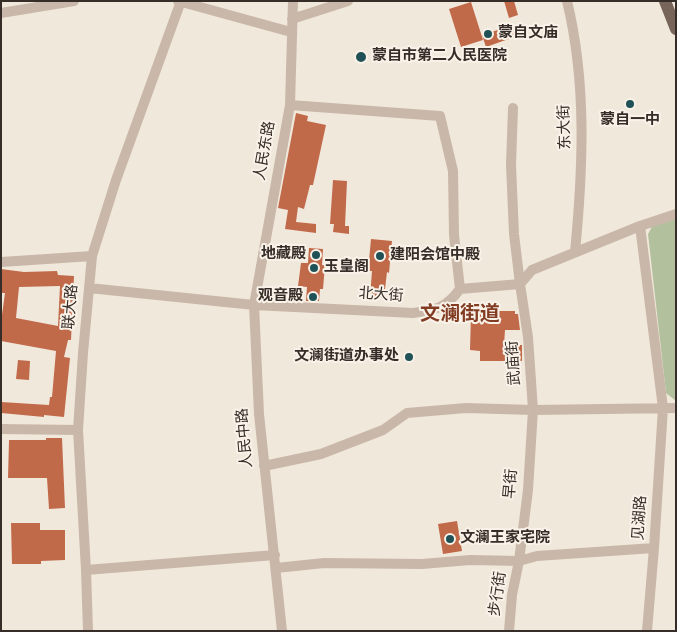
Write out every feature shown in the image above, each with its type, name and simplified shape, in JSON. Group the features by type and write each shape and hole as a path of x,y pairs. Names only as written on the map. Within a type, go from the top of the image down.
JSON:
{"main road":[{"path":"666,1 676,29"}],"street":[{"path":"1,13 19,6 74,1"},
{"name":"人民东路","path":"254,305 290,105 293,1"},
{"path":"292,19 348,1"},
{"name":"东大街","path":"567,1 577,65 581,114 582,161 575,252"},
{"path":"180,2 291,32"},
{"name":"联大路","path":"88,631 78,430 92,256 116,180 180,2"},
{"path":"290,105 440,116 453,171 454,235 460,289 520,284 532,270 640,226 676,214"},
{"name":"武庙街","path":"513,108 511,165 514,234 528,337 533,410"},
{"name":"见湖路","path":"640,226 663,408 647,631"},
{"path":"1,262 92,256"},
{"name":"北大街","path":"89,288 254,305 413,313 432,311 441,307 451,301 460,289"},
{"name":"人民中路","path":"254,305 259,414 282,631"},
{"path":"264,466 320,454 383,430 407,413 466,408 533,410 676,408"},
{"name":"早街","path":"518,561 528,490 533,410"},
{"path":"1,429 78,430"},
{"path":"276,568 324,563 422,564 470,560 518,561 537,556 654,548"},
{"path":"86,570 275,555"},
{"name":"步行街","path":"509,631 512,595 518,561"}],"green space":[{"path":"676,219 676,401 666,393 648,234 653,225"}],"building":[{"path":"504,1 514,1 518,15 509,18"},
{"path":"471,2 483,40 461,47 449,9"},
{"path":"513,25 517,36 486,47 482,35"},
{"path":"296,113 308,116 307,121 326,125 313,185 310,185 304,209 298,207 296,222 316,224 316,233 285,229 288,210 278,208"},
{"path":"333,180 347,181 345,226 349,226 349,234 333,232 334,224 330,224"},
{"name":"建阳会馆中殿","path":"371,239 392,241 384,298 370,297 372,271 368,271"},
{"path":"309,248 323,249 322,265 325,265 323,289 320,289 319,301 306,301 307,287 298,286 301,263 308,263"},
{"path":"1,269 24,272 57,271 58,275 74,276 71,340 68,340 64,357 70,358 64,417 1,413 1,402 49,405 50,397 52,397 56,351 1,341 1,322 5,293 1,293","holes":["60,286 58,326 16,318 19,287"]},
{"path":"480,306 493,306 493,311 515,311 515,314 518,314 520,330 505,330 504,345 522,345 522,361 480,361 480,351 470,350 471,314 480,314"},
{"path":"18,360 30,361 29,380 16,379"},
{"path":"46,438 62,438 65,508 49,509 47,478 8,478 9,440 46,440"},
{"name":"文澜王家宅院","path":"457,521 462,551 443,554 438,524"},
{"path":"11,523 40,523 40,530 65,530 65,560 41,561 41,564 12,564"}],"place":[{"name":"蒙自文庙","path":"488,34"},
{"name":"蒙自市第二人民医院","path":"361,57"},
{"name":"蒙自一中","path":"630,104"},
{"name":"地藏殿","path":"316,255"},
{"name":"建阳会馆中殿","path":"380,256"},
{"name":"玉皇阁","path":"314,268"},
{"name":"观音殿","path":"313,297"},
{"name":"文澜街道办事处","path":"409,357"},
{"name":"文澜王家宅院","path":"450,539"}],"district":[{"name":"文澜街道","path":"460,316"}]}
